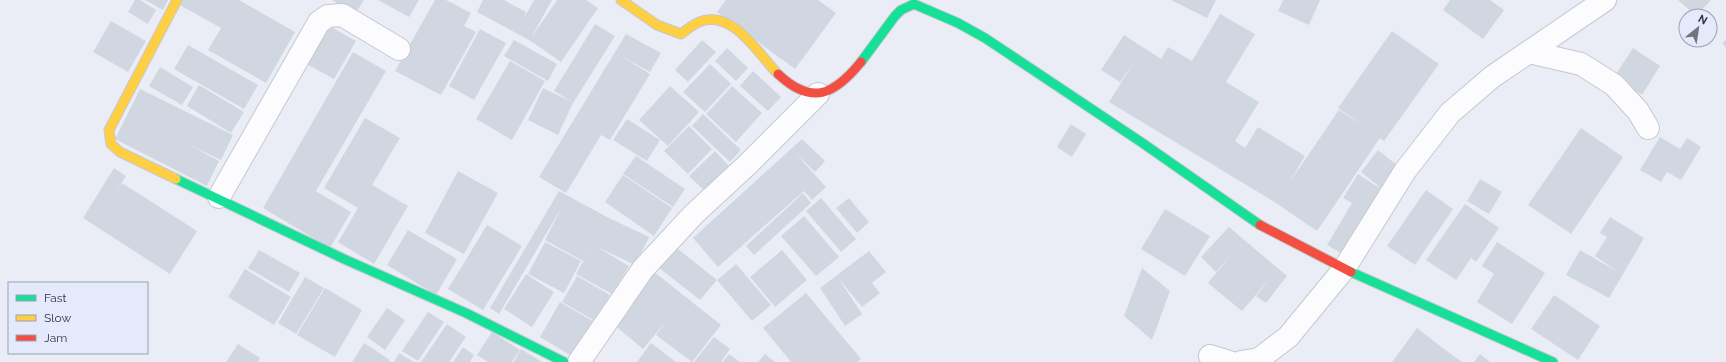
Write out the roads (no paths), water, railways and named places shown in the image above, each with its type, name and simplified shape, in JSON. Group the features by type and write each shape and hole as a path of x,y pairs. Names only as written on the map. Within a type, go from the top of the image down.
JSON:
{"street":[{"path":"177,0 109,130 111,144 120,152 218,197 344,258 466,313 564,362"},
{"path":"621,0 661,28 676,34 681,34 702,20 718,19 735,28 791,85 803,92 818,94 833,89 851,72 897,13 914,4 958,23 985,38 1141,142 1256,223 1344,269 1553,362"},
{"path":"1241,362 1259,359 1288,337 1344,269 1405,171 1450,113 1492,77 1605,0"},
{"path":"218,197 319,22 328,16 342,15 399,49"},
{"path":"1529,52 1581,64 1614,85 1638,111 1648,128"},
{"path":"578,362 643,269 694,214 747,165 818,94"}]}
